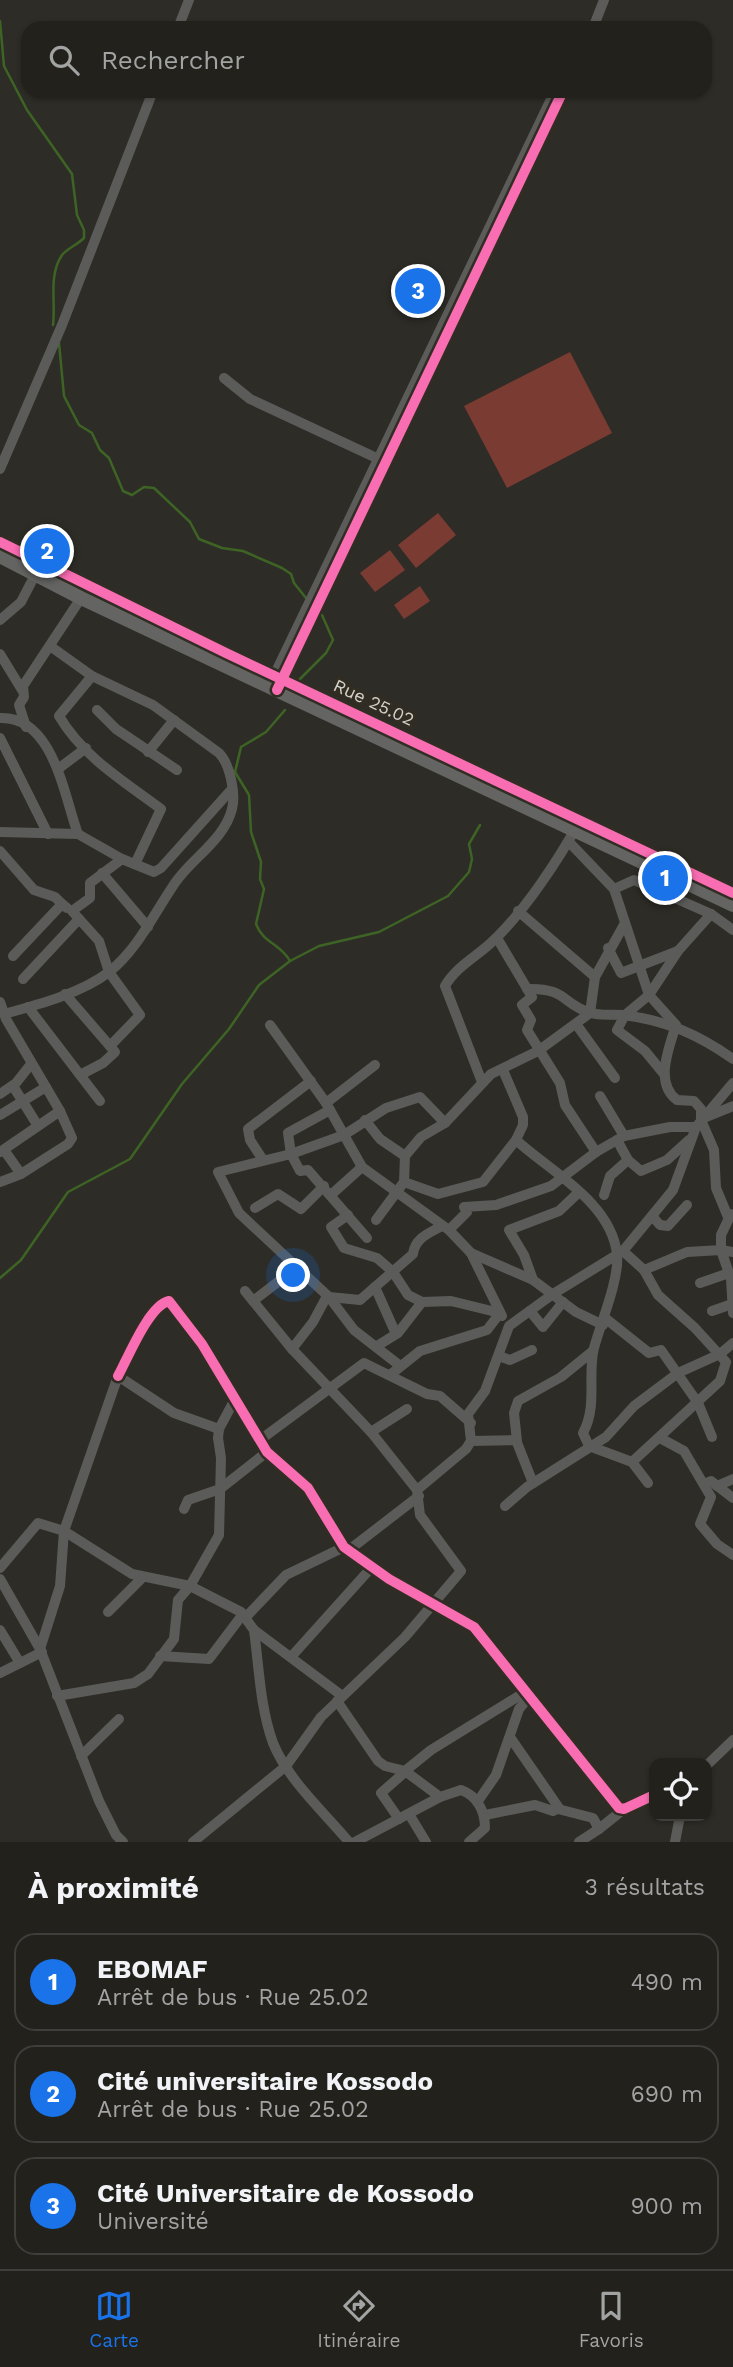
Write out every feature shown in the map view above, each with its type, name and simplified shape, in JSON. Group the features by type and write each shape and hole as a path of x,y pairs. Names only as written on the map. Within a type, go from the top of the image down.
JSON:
{"main road":[{"path":"0,542 575,831 733,905"},
{"path":"0,556 81,598 276,682"},
{"path":"575,831 733,893"}],"street":[{"path":"181,21 189,0"},
{"path":"590,21 603,1"},
{"path":"596,21 603,1"},
{"path":"0,469 62,325 150,98"},
{"path":"382,461 552,98"},
{"path":"276,682 560,98"},
{"path":"224,377 250,399 382,461"},
{"path":"0,620 21,602 35,575"},
{"path":"22,691 81,598"},
{"path":"0,1182 21,1174 71,1141 72,1134 2,1014 65,994 109,972 148,927 166,902 173,884 208,848 232,810 225,759 136,695 125,693 92,676 50,646"},
{"path":"0,654 22,691 24,697 19,705 26,727"},
{"path":"92,676 59,716 86,748 120,781 161,809 135,864"},
{"path":"97,710 148,752 177,770"},
{"path":"0,718 37,734 58,769 78,834"},
{"path":"148,752 174,720"},
{"path":"0,738 48,834"},
{"path":"58,769 86,748"},
{"path":"0,832 78,834 122,859 154,872 161,869 231,790"},
{"path":"482,1082 444,988 461,967 497,938 575,831 614,889 649,995 676,1026"},
{"path":"189,837 208,848"},
{"path":"0,851 34,890 55,897 76,915 99,941 109,972 140,1015 110,1046"},
{"path":"23,979 90,898 89,883 122,859"},
{"path":"102,873 148,927"},
{"path":"614,889 634,880 711,914 733,930"},
{"path":"677,897 685,882"},
{"path":"13,956 62,905"},
{"path":"518,911 595,977"},
{"path":"711,914 678,951 649,995 625,1015 617,1030 645,1051 664,1074 670,1094 677,1100 694,1101 701,1109 698,1124 714,1150 716,1185 731,1215 721,1235 721,1250 729,1273 732,1309 712,1311"},
{"path":"376,1220 401,1186 405,1156 421,1136 445,1123 491,1074 538,1051 590,1013 595,977 608,948 625,923"},
{"path":"497,938 532,997 522,1005 531,1020 527,1030 560,1083 565,1105 596,1152"},
{"path":"608,948 620,972 678,951"},
{"path":"527,989 551,988 590,1013 625,1015 676,1026 703,1038 733,1059"},
{"path":"65,994 115,1053 80,1075"},
{"path":"28,1007 100,1101"},
{"path":"576,1024 615,1078"},
{"path":"270,1025 328,1107 362,1167 401,1186 438,1194 486,1180 522,1130 523,1117 503,1070"},
{"path":"664,1074 676,1026"},
{"path":"0,1094 13,1086 32,1064"},
{"path":"367,1238 308,1170 300,1171 291,1154 288,1133 328,1107 375,1065"},
{"path":"263,1160 250,1140 248,1129 311,1081"},
{"path":"160,1656 209,1659 245,1616 286,1575 347,1549 418,1493 465,1451 471,1441 468,1414 485,1391 509,1326 553,1294 620,1253 673,1190 689,1140 698,1124 733,1083"},
{"path":"13,1086 38,1126"},
{"path":"0,1115 46,1087"},
{"path":"600,1096 628,1160 643,1170 667,1160 689,1140"},
{"path":"399,1365 354,1330 328,1297 260,1235 230,1199 219,1170 291,1154 344,1135 386,1108 421,1097 445,1123"},
{"path":"464,1207 496,1205 551,1186 596,1152 620,1138 698,1124 733,1105"},
{"path":"21,1174 2,1151 60,1111"},
{"path":"365,1120 380,1139 405,1156"},
{"path":"516,1140 603,1216 620,1253 644,1270 669,1307 726,1362 720,1381 632,1462"},
{"path":"604,1195 610,1176 628,1160"},
{"path":"255,1208 278,1194 301,1209 362,1167"},
{"path":"401,1186 471,1253 509,1326"},
{"path":"328,1297 360,1300 414,1254 414,1246 421,1238 445,1228 467,1212 452,1188"},
{"path":"533,1280 524,1255 509,1230 556,1212 578,1193"},
{"path":"652,1216 660,1225 668,1226 687,1205"},
{"path":"348,1214 331,1227 344,1248 377,1258 393,1272 408,1295 422,1302 451,1301 500,1313"},
{"path":"644,1270 687,1252 733,1252"},
{"path":"471,1253 533,1280 563,1302 604,1322 649,1353 661,1350 698,1403 712,1437"},
{"path":"620,1253 604,1322 593,1351 594,1381 588,1424 583,1433 589,1446 632,1462 648,1483"},
{"path":"700,1283 729,1273"},
{"path":"253,1301 283,1278"},
{"path":"375,1287 396,1334"},
{"path":"193,1842 286,1766 339,1698 405,1637 434,1606 461,1569 420,1515 418,1493 371,1432 292,1349 244,1291"},
{"path":"292,1349 328,1297"},
{"path":"0,1672 41,1651 61,1586 64,1531 118,1376 148,1319 163,1302 169,1301 202,1344 267,1452 308,1488 347,1549 371,1568 474,1627 619,1808 624,1809"},
{"path":"377,1346 396,1334 422,1302"},
{"path":"530,1311 543,1326 563,1302"},
{"path":"390,1375 399,1365 420,1351 487,1330 500,1313"},
{"path":"505,1506 533,1483 606,1437 635,1406 678,1373 719,1354 733,1343"},
{"path":"499,1356 510,1360 532,1350"},
{"path":"533,1483 517,1441 514,1413 518,1401 541,1390 593,1351"},
{"path":"260,1440 365,1363 427,1394 440,1396 471,1423"},
{"path":"118,1376 180,1417 219,1429"},
{"path":"57,1696 134,1683 148,1674 174,1639 177,1600 190,1586 219,1535 219,1429 235,1399"},
{"path":"371,1432 407,1409"},
{"path":"660,1438 684,1451 712,1500 700,1524 718,1544 733,1555"},
{"path":"471,1441 517,1441"},
{"path":"184,1509 188,1500 220,1489 267,1452"},
{"path":"717,1486 733,1479"},
{"path":"704,1484 711,1481 733,1498"},
{"path":"2,1563 40,1522 64,1531 142,1578 190,1586 245,1616 254,1630 339,1698 380,1763 405,1772 440,1797"},
{"path":"291,1657 371,1568"},
{"path":"108,1612 142,1578"},
{"path":"0,1581 41,1651 99,1801 116,1835 123,1842"},
{"path":"0,1630 20,1663"},
{"path":"254,1630 265,1714 274,1744 286,1766 352,1842 440,1797 463,1790 478,1801 485,1815 485,1828 469,1842"},
{"path":"478,1801 496,1774 519,1709 528,1694"},
{"path":"426,1842 381,1793 431,1750 528,1694"},
{"path":"81,1756 119,1719"},
{"path":"510,1737 558,1809"},
{"path":"712,1760 733,1740"},
{"path":"579,1842 624,1809 649,1797"},
{"path":"485,1815 535,1805 593,1818 599,1829"},
{"path":"675,1842 679,1821"}],"shaded area":[{"path":"570,352 612,433 507,488 464,406"},
{"path":"438,513 456,535 416,568 398,545"},
{"path":"390,550 405,570 375,592 360,573"},
{"path":"420,586 430,601 404,619 394,605"}],"waterway":[{"path":"0,21 4,66 27,110 72,174 77,215 84,230 84,238 62,255 55,272 53,325"},
{"path":"59,343 64,396 79,425 92,433 100,450 109,458 123,491 132,495 144,487 154,488 190,522 199,539 222,548 243,551 282,568 291,574 294,583 306,598"},
{"path":"298,681 326,653 333,640 322,615"},
{"path":"285,710 266,732 241,747 235,772 249,795 251,832 261,862 260,879 264,889 256,924 263,935 290,961"},
{"path":"0,1278 21,1260 68,1192 130,1159 182,1084 229,1029 259,985 290,961 319,946 379,932 448,896 469,872 472,859 469,844 480,825"}],"cycle path":[{"path":"277,690 560,98"},
{"name":"Rue 25.02","path":"0,542 226,653 733,893"},
{"path":"118,1376 147,1322 161,1305 169,1301 202,1344 267,1452 308,1488 344,1547 389,1579 474,1627 619,1808 624,1809 649,1797"}],"place":[{"name":"Cité Universitaire de Kossodo","path":"418,291"},
{"name":"Cité universitaire Kossodo","path":"47,551"},
{"name":"EBOMAF","path":"665,878"}]}
